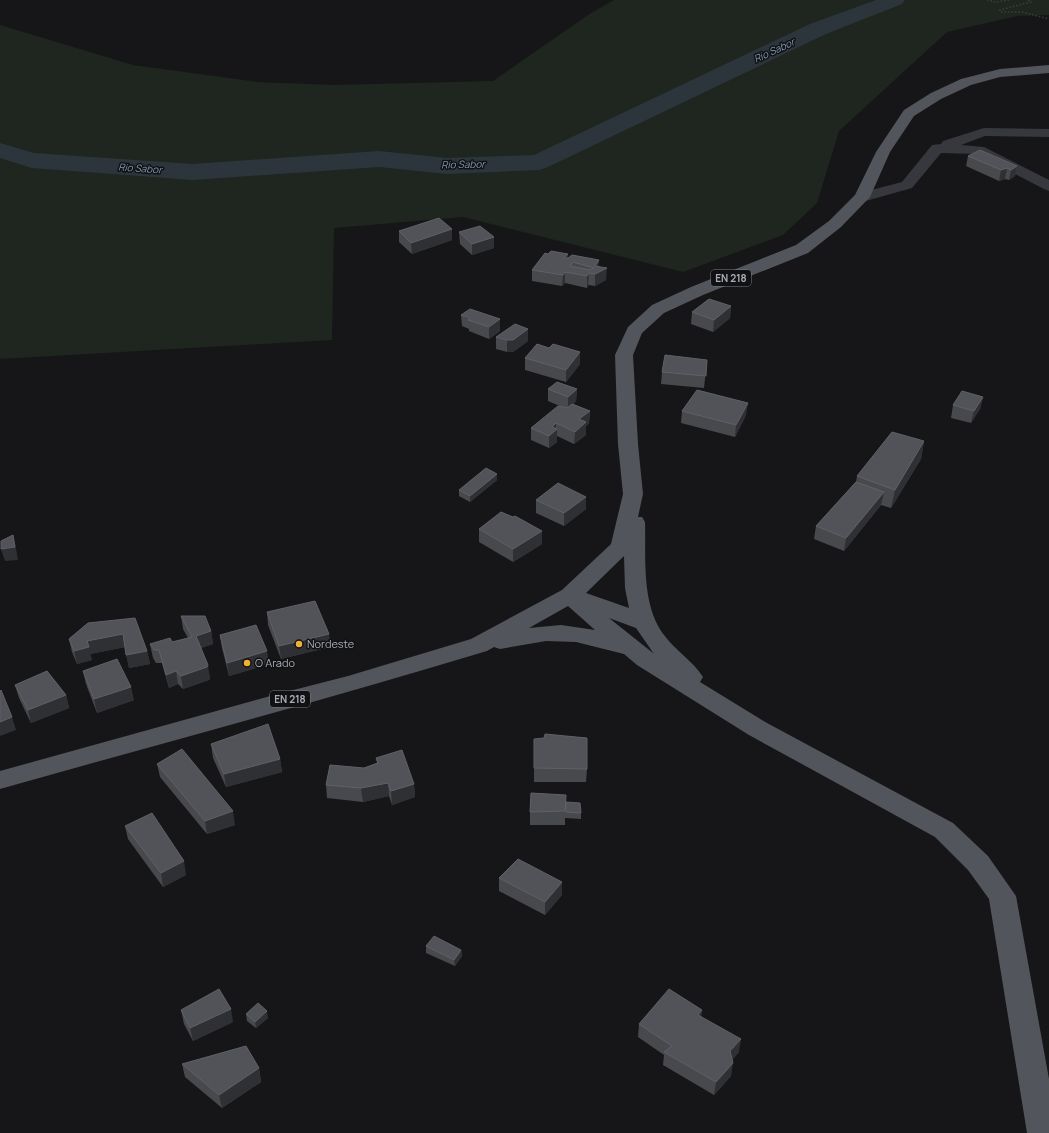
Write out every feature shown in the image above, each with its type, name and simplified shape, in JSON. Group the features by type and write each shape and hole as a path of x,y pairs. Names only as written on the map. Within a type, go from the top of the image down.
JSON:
{"main road":[{"name":"EN 218","path":"0,780 274,703 350,684 479,646 570,595 621,546 633,494 628,444 624,355 634,331 658,309 697,291 802,249 835,224 862,197 883,152 909,113 936,96 966,82 1000,74 1049,69"},
{"path":"633,494 639,606 645,623 668,655 701,688 736,715"},
{"path":"570,595 617,611 645,623"},
{"path":"570,595 645,659"},
{"path":"479,646 520,636 555,632 578,633 605,640 645,659 758,729 944,830 978,863 1002,896 1043,1133"}],"street":[{"path":"862,197 907,185 937,148 984,132 1049,133"},
{"path":"937,148 979,150 1049,186"}],"path":[{"path":"987,0 995,2 1009,0"},
{"path":"1028,0 1031,2 1000,10 1000,12 1022,12 1049,19"}],"shaded area":[{"path":"614,0 1049,0 1049,15 1017,16 947,32 839,131 817,203 783,235 683,272 463,217 334,228 332,340 0,359 0,25 133,65 257,82 333,85 493,81 591,13"}],"building":[{"path":"980,150 1017,166 1011,170 1007,168 1001,170 968,156"},
{"path":"439,218 452,229 411,243 399,231"},
{"path":"480,226 494,237 472,244 459,232"},
{"path":"551,251 568,254 564,258 568,258 572,255 599,260 595,266 607,268 595,274 589,273 587,276 565,272 563,275 532,270 545,253 548,254","holes":["573,262 594,268 590,270 570,266"]},
{"path":"709,299 731,306 714,320 692,312"},
{"path":"470,309 500,319 489,327 468,320 470,318 461,315"},
{"path":"515,324 528,329 513,340 496,337"},
{"path":"537,344 549,348 553,344 580,352 566,370 525,358"},
{"path":"665,355 707,360 706,376 662,372"},
{"path":"557,382 577,389 568,397 548,389"},
{"path":"697,390 748,403 736,425 682,411"},
{"path":"962,391 983,397 974,411 953,405"},
{"path":"572,404 590,411 579,419 586,422 575,432 556,423 552,427 557,429 549,436 531,428 558,406 567,408"},
{"path":"892,432 924,441 895,490 857,476"},
{"path":"486,468 497,474 470,496 459,490"},
{"path":"856,482 884,492 846,538 816,526"},
{"path":"558,483 586,497 564,513 536,500"},
{"path":"501,512 513,517 515,516 542,531 513,549 479,529"},
{"path":"13,535 15,547 1,549 1,541"},
{"path":"315,601 329,634 279,646 267,612"},
{"path":"181,616 205,616 211,631 196,636 208,665 207,667 181,676 176,671 166,675 159,650 154,650 150,644 170,638 172,642 192,637"},
{"path":"135,618 147,651 126,655 123,634 87,641 89,647 74,651 69,639 88,623"},
{"path":"256,625 267,651 227,663 220,635"},
{"path":"117,659 131,687 94,699 83,671"},
{"path":"47,671 66,695 28,710 15,685"},
{"path":"1,690 12,717 0,722 0,691"},
{"path":"268,724 280,759 224,774 211,744"},
{"path":"545,734 587,738 587,769 534,768 534,739 544,738"},
{"path":"182,749 233,811 205,821 157,764"},
{"path":"402,750 414,784 391,791 388,783 361,788 326,785 330,765 364,768 378,763 376,758"},
{"path":"531,793 566,795 565,811 530,812"},
{"path":"566,802 580,803 581,813 566,812"},
{"path":"152,813 184,861 161,873 125,826"},
{"path":"518,859 562,882 545,902 499,878"},
{"path":"434,936 461,950 454,960 426,946"},
{"path":"219,989 231,1009 190,1028 181,1010"},
{"path":"669,989 702,1010 698,1015 741,1039 730,1051 733,1063 716,1082 664,1052 672,1046 639,1024"},
{"path":"258,1003 267,1011 255,1022 246,1014"},
{"path":"246,1046 259,1068 219,1095 182,1064"}],"waterway":[{"name":"Rio Sabor","path":"0,150 32,160 193,172 379,159 447,166 539,162 818,29 895,0"}],"place":[{"name":"Nordeste","path":"299,644"},
{"name":"O Arado","path":"247,663"}]}
